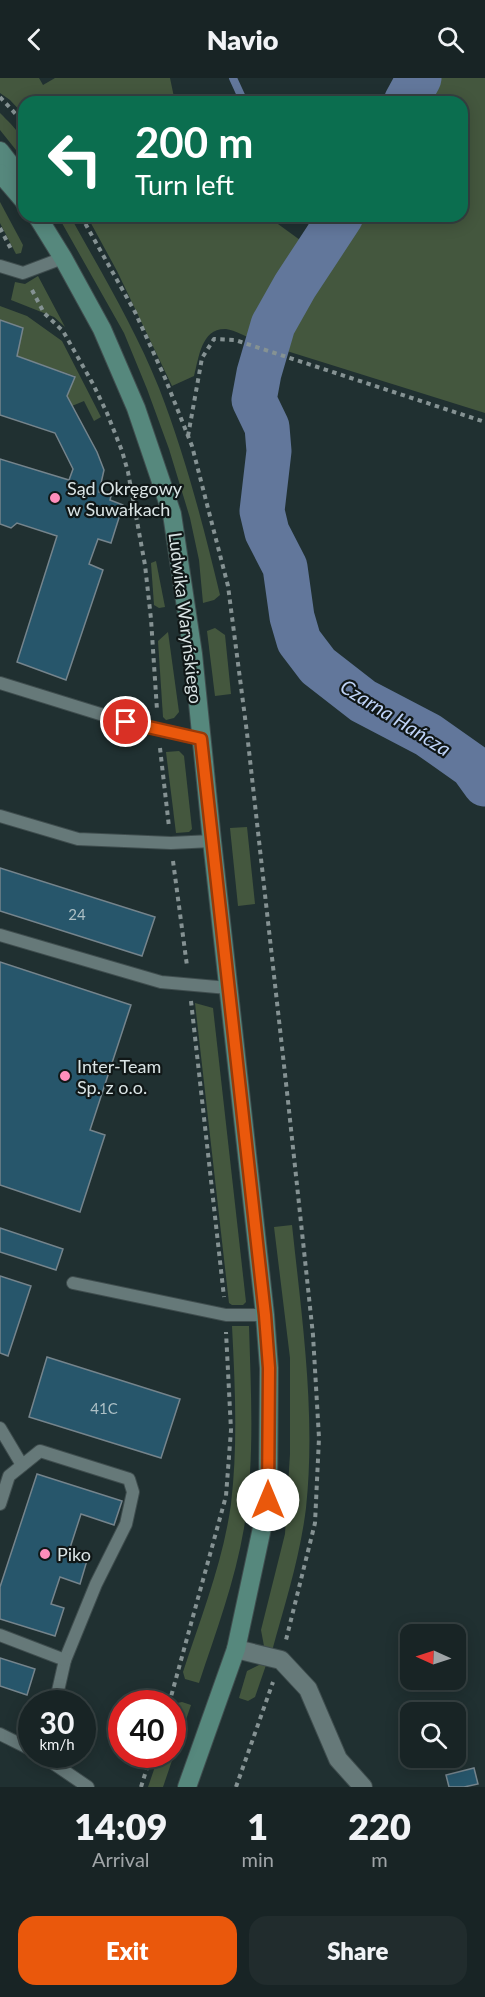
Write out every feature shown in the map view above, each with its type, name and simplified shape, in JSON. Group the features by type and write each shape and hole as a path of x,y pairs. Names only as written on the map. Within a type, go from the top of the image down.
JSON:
{"street":[{"path":"0,151 18,174"},
{"path":"0,173 18,194"},
{"name":"Ludwika Waryńskiego","path":"41,222 102,329 136,408 172,514 193,654 265,1315 269,1368 268,1500 236,1649 187,1787"},
{"path":"236,1649 281,1660 308,1689 338,1759 363,1787"}],"lane":[{"path":"0,266 23,273 63,258"},
{"path":"0,683 158,730 201,739"},
{"path":"0,816 78,839 171,843 212,841"},
{"path":"0,935 161,982 228,988"},
{"path":"73,1283 226,1315 265,1315"},
{"path":"0,1428 22,1465"},
{"path":"0,1504 9,1476 40,1451 129,1479 133,1492 126,1524 96,1584 65,1660 58,1690"},
{"path":"0,1635 65,1660"},
{"path":"0,1734 18,1743"},
{"path":"61,1768 88,1787"}],"path":[{"path":"0,97 18,116"},
{"path":"0,228 44,313 63,331 108,413 128,472 145,565 158,730 226,1315 231,1430 226,1496 173,1690"},
{"path":"188,437 202,358 214,339 242,342 485,422"},
{"path":"141,1787 148,1768"}],"green space":[{"path":"0,78 39,78 43,85 55,78 170,78 174,96 18,96 18,109 0,93"},
{"path":"429,78 485,78 485,413 274,347 347,222 468,222 468,96 418,96"},
{"path":"0,113 18,134 18,152 0,130"},
{"path":"0,202 23,245 21,253 16,254 0,223"},
{"path":"61,222 73,222 128,322 159,388 185,464 207,542 220,595 214,600 203,603 199,560 190,518 169,449 124,333"},
{"path":"90,222 275,222 300,240 310,222 325,222 308,255 264,306 257,341 226,329 211,333 202,345 194,376 172,386 117,271"},
{"path":"38,276 65,327 54,317 11,300 15,282 25,284"},
{"path":"0,306 27,316 62,341 101,417 94,421 84,401 72,406 67,396 75,376 17,356 23,328 0,320"},
{"path":"156,561 165,607 159,608 154,605 151,563"},
{"path":"215,628 225,635 231,694 215,696 207,631"},
{"path":"168,632 179,712 174,718 166,720 163,717 158,641"},
{"path":"179,751 184,756 192,829 189,832 176,833 166,752"},
{"path":"247,827 255,904 238,906 230,828"},
{"path":"195,1003 213,1008 246,1302 243,1305 229,1303"},
{"path":"292,1225 309,1402 309,1473 300,1544 272,1651 264,1646 261,1630 285,1534 290,1454 290,1358 274,1227"},
{"path":"232,1326 249,1326 250,1478 244,1528 236,1567 199,1683 185,1679 183,1672 223,1547 231,1504 235,1438"},
{"path":"261,1664 266,1665 255,1697 248,1701 239,1698 247,1671"},
{"path":"186,1703 191,1705 186,1720"},
{"path":"155,1768 169,1768 163,1787 148,1787"}],"building":[{"name":"Sąd Okręgowy w Suwałkach","path":"0,320 23,328 17,356 75,377 67,396 104,470 99,492 111,496 110,500 123,505 111,543 98,539 89,564 103,570 66,680 17,662 57,536 17,523 11,528 0,524 0,459 69,480 73,469 55,433 0,415"},
{"path":"0,868 155,917 142,956 0,911"},
{"path":"0,962 131,1005 90,1130 105,1135 80,1212 0,1185"},
{"path":"0,1228 63,1249 56,1270 0,1252"},
{"path":"0,1276 31,1286 8,1356 0,1353"},
{"path":"47,1357 180,1399 161,1458 29,1417"},
{"name":"Piko","path":"37,1474 122,1501 114,1525 81,1514 69,1551 88,1557 80,1584 60,1577 51,1604 64,1608 55,1636 0,1619 0,1587"},
{"path":"0,1658 35,1669 29,1690 18,1690 18,1692 0,1686"},
{"path":"474,1768 478,1784 449,1787 446,1775"}],"waterway":[{"path":"233,78 241,96"},
{"name":"Czarna Hańcza","path":"409,96 419,78"},
{"name":"Czarna Hańcza","path":"337,222 295,286 273,325 259,373 254,400 267,427 269,451 262,511 267,532 285,567 292,617 299,641 318,666 363,701 428,735 472,766 485,784"}],"place":[{"name":"Sąd Okręgowy w Suwałkach","path":"55,498"},
{"name":"Inter-Team Sp. z o.o.","path":"65,1076"},
{"name":"Piko","path":"45,1554"}],"route":[{"path":"126,722 201,739 265,1315 269,1368 268,1500"}]}
